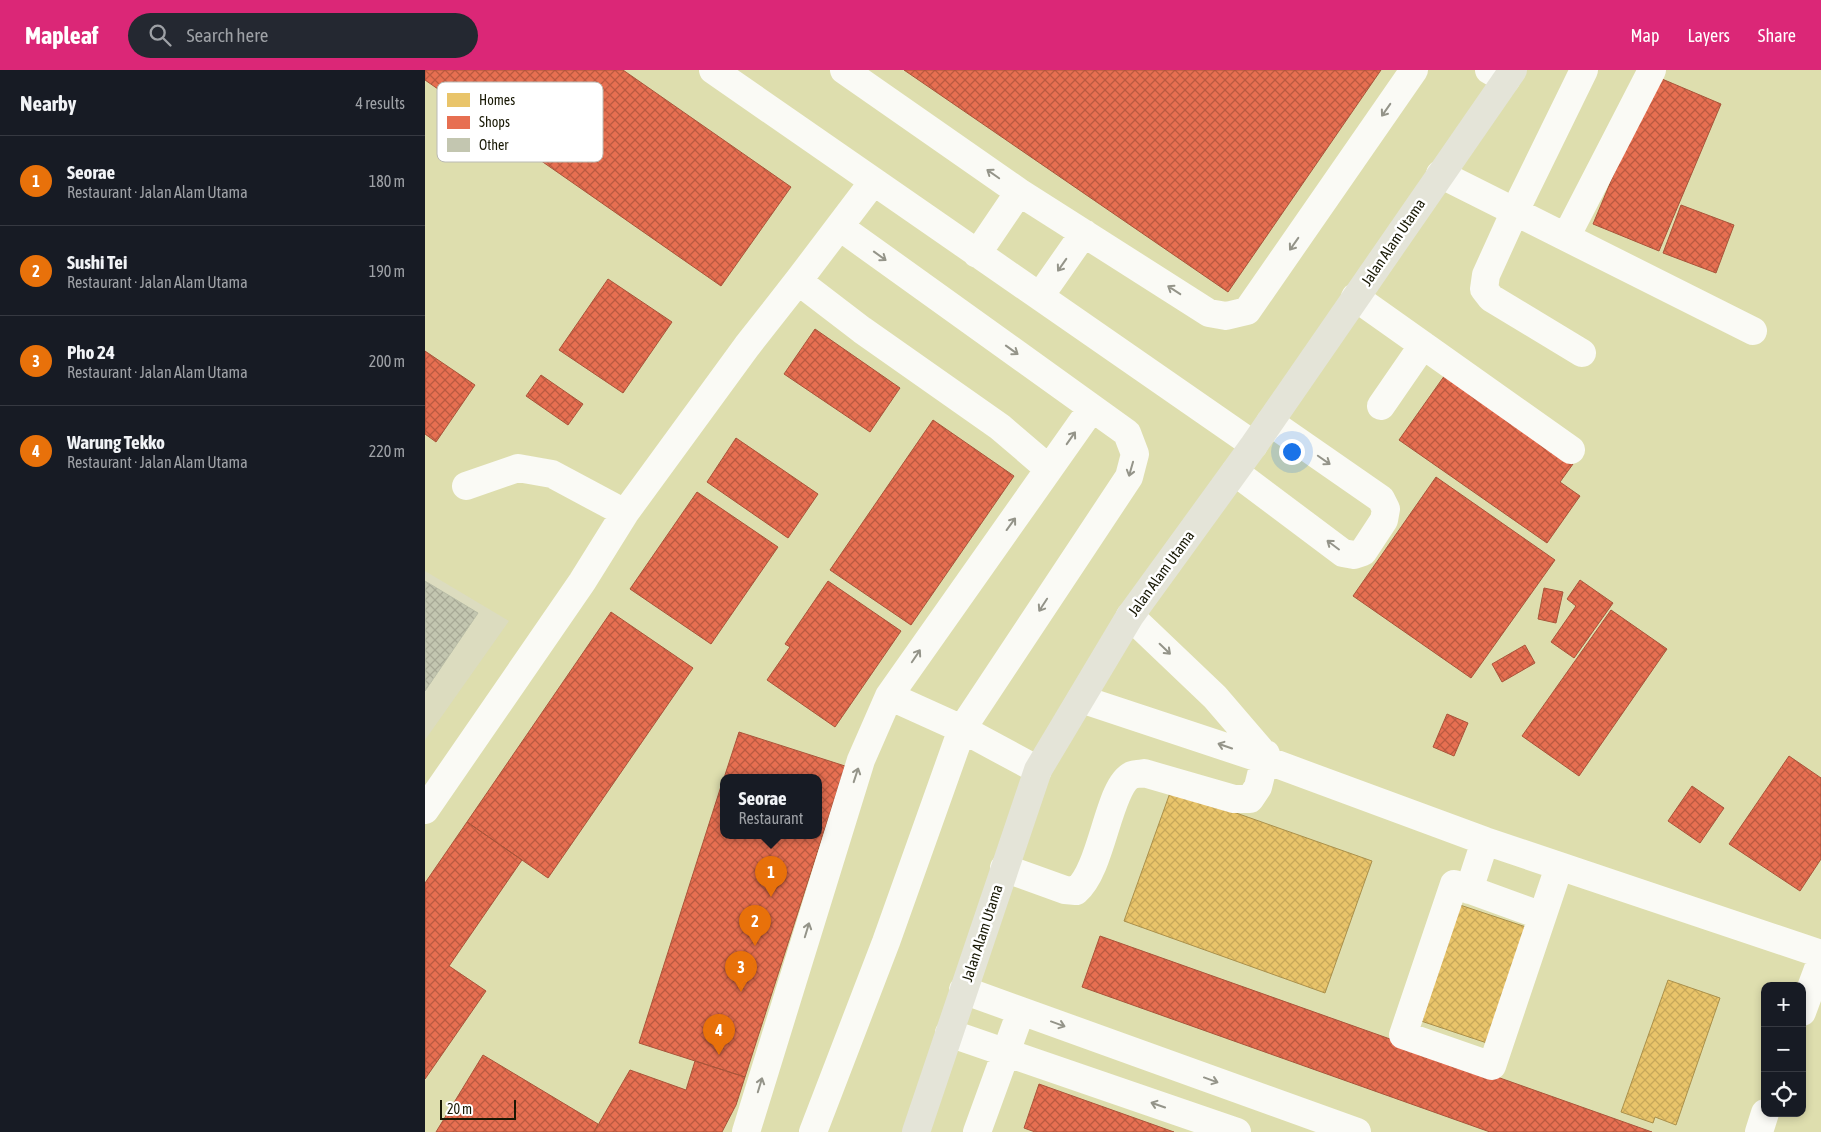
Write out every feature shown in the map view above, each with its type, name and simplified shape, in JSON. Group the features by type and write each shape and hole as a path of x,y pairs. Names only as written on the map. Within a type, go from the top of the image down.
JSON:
{"main road":[{"name":"Jalan Alam Utama","path":"916,1132 1003,868 1038,770 1130,616 1270,422 1440,174 1503,73"}],"lane":[{"path":"713,70 1254,445"},
{"path":"844,70 1019,192 1209,313 1227,316 1247,311 1414,70"},
{"path":"1582,353 1491,298 1485,289 1486,275 1583,70"},
{"path":"1566,237 1652,70"},
{"path":"1440,174 1753,331"},
{"path":"425,810 582,582 625,513 747,346 873,182"},
{"path":"977,254 1019,192"},
{"path":"813,1132 886,942 962,729 1129,476 1135,454 1127,433 840,227"},
{"path":"1040,296 1084,233"},
{"path":"798,281 862,330 1000,427 1049,469"},
{"path":"1355,297 1571,450"},
{"path":"1381,406 1423,345"},
{"path":"746,1132 861,760 889,696 1092,408"},
{"path":"1235,472 1343,553 1354,555 1363,552 1384,520 1385,509 1381,499 1270,422"},
{"path":"466,486 518,468 552,474 625,513"},
{"path":"1130,616 1215,697 1267,759"},
{"path":"889,696 962,729 1038,770"},
{"path":"1081,699 1267,759 1485,841 1821,954"},
{"path":"1003,868 1065,890 1076,891 1090,875 1120,787 1132,776 1144,774 1234,799 1250,798 1258,788 1267,759"},
{"path":"1469,890 1485,841"},
{"path":"1542,916 1454,884 1403,1035 1492,1066 1559,867"},
{"path":"1806,1001 1821,961"},
{"path":"963,990 1357,1132"},
{"path":"977,1132 1021,1010"},
{"path":"949,1033 1237,1132"},
{"path":"1759,1132 1764,1117"}],"shaded area":[{"path":"425,70 1821,70 1821,1132 425,1132 425,740 509,621 425,571"}],"building: Homes":[{"path":"1171,790 1372,861 1325,993 1124,921"},
{"path":"1454,903 1535,930 1496,1046 1415,1019"},
{"path":"1668,980 1720,998 1676,1125 1655,1117 1653,1123 1621,1112"}],"building: Shops":[{"path":"425,70 623,70 791,187 721,286 543,162 603,162 603,82 437,82 437,88 425,80"},
{"path":"904,70 1381,70 1228,292"},
{"path":"1655,76 1721,104 1659,251 1593,224"},
{"path":"1681,205 1734,225 1716,273 1663,253"},
{"path":"608,279 672,322 623,393 559,350"},
{"path":"815,329 900,388 870,432 784,374"},
{"path":"425,351 475,385 436,442 425,434"},
{"path":"541,375 583,404 568,425 526,396"},
{"path":"1445,375 1573,464 1560,482 1580,496 1547,543 1399,440"},
{"path":"933,420 1014,476 911,625 830,570"},
{"path":"736,438 818,494 788,538 707,482"},
{"path":"1436,477 1555,560 1471,678 1353,596"},
{"path":"697,492 778,547 711,644 630,589"},
{"path":"1580,580 1613,603 1574,658 1551,642 1576,606 1567,599"},
{"path":"828,581 901,631 835,727 767,680 790,647 785,644"},
{"path":"1544,588 1563,592 1556,623 1538,619"},
{"path":"1611,610 1667,649 1579,776 1522,736"},
{"path":"611,612 693,668 548,878 467,822"},
{"path":"1525,645 1535,663 1502,682 1492,664"},
{"path":"1447,714 1468,723 1454,756 1433,747"},
{"path":"739,732 845,766 822,838 822,774 725,774"},
{"path":"1789,756 1821,778 1821,859 1800,891 1729,844"},
{"path":"1692,786 1724,808 1700,843 1668,821"},
{"path":"720,789 720,839 822,839 745,1077 639,1043"},
{"path":"467,822 522,860 449,966 486,991 425,1079 425,883"},
{"path":"1100,936 1652,1132 1490,1132 1082,987"},
{"path":"483,1055 598,1124 594,1132 436,1132"},
{"path":"695,1061 745,1077 736,1105 722,1132 594,1132 630,1070 686,1090"},
{"path":"1039,1084 1174,1132 1035,1132 1024,1128"}],"building: Other":[{"path":"425,581 478,613 425,691"}],"place":[{"name":"Seorae","path":"771,897"},
{"name":"Sushi Tei","path":"755,946"},
{"name":"Pho 24","path":"741,992"},
{"name":"Warung Tekko","path":"719,1055"}]}
